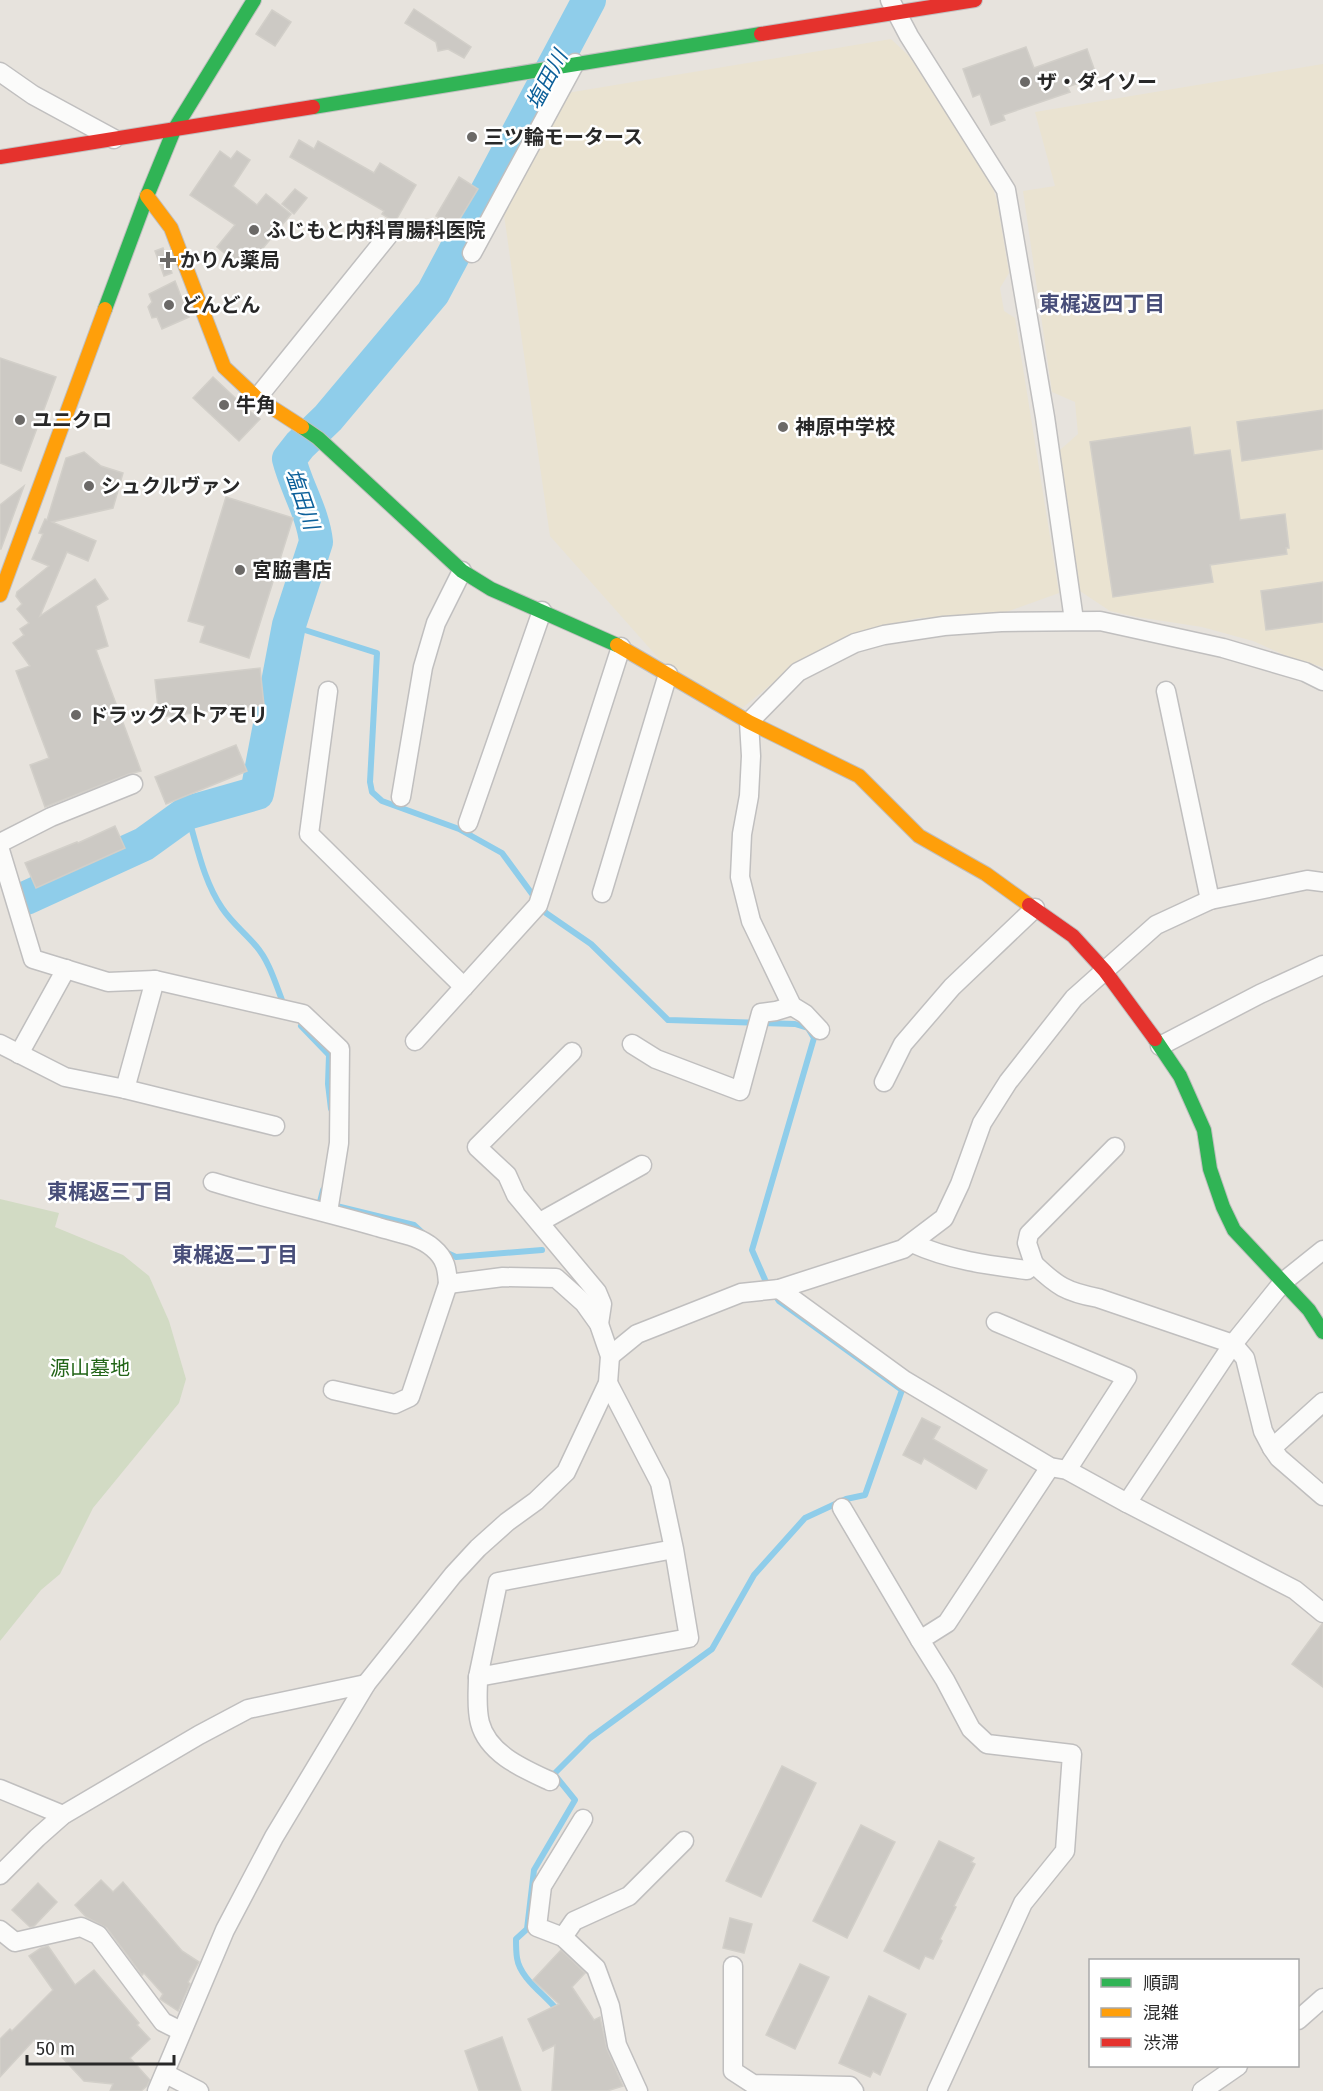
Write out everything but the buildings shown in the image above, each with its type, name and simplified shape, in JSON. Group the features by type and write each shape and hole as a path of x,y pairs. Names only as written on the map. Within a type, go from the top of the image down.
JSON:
{"street":[{"path":"0,595 147,196 174,130 254,0"},
{"path":"0,157 548,68 893,6 975,0"},
{"path":"893,6 909,36 1006,190 1045,417 1074,620"},
{"path":"472,253 571,64"},
{"path":"0,72 33,95 114,139"},
{"path":"147,196 171,228 224,368 257,398 313,434 462,571 491,589 621,647 749,722 859,776 919,836 986,874 1072,936 1105,971 1180,1076 1204,1130 1210,1169 1223,1207 1234,1230 1309,1310 1323,1332"},
{"path":"257,398 392,231"},
{"path":"401,797 423,667 436,623 462,571"},
{"path":"468,822 542,611"},
{"path":"820,1029 805,1014 792,1006 751,921 740,877 742,834 749,796 749,722 798,672 855,643 884,634 944,626 1074,620 1122,624 1223,648 1305,672 1323,681"},
{"path":"415,1041 538,905 621,647"},
{"path":"602,893 668,674"},
{"path":"328,691 309,834 464,987"},
{"path":"1166,691 1210,900"},
{"path":"0,843 51,817 133,784"},
{"path":"0,850 33,959 108,982 155,980 303,1014 340,1049 339,1143 328,1212"},
{"path":"610,1356 637,1334 741,1293 779,1289 903,1249 912,1244 945,1218 982,1123 1008,1082 1074,998 1156,925 1210,900 1307,879 1323,882"},
{"path":"884,1082 903,1044 952,987 1035,908"},
{"path":"1160,1046 1260,994 1323,965"},
{"path":"19,1054 66,969"},
{"path":"125,1089 155,980"},
{"path":"632,1044 656,1059 740,1091 761,1013 792,1006"},
{"path":"0,1044 65,1077 125,1089 275,1126"},
{"path":"572,1052 477,1147 507,1175 516,1195 597,1292 602,1304 598,1324"},
{"path":"1115,1147 1029,1234 1027,1243 1034,1264 1061,1288 1233,1344 1245,1358 1263,1431 1272,1448 1279,1458 1323,1496"},
{"path":"540,1222 642,1165"},
{"path":"213,1182 269,1200 328,1212 420,1239 435,1249 447,1265 448,1284 410,1397 395,1404 333,1390"},
{"path":"912,1244 933,1253 975,1263 1027,1270 1034,1264"},
{"path":"1127,1503 1233,1344 1283,1282 1323,1250"},
{"path":"157,2091 225,1930 269,1847 366,1684 453,1575 478,1548 507,1522 536,1501 566,1472 608,1383 610,1356 598,1324 584,1303 556,1278 503,1277 448,1284"},
{"path":"779,1289 904,1380 1058,1468 1295,1590 1323,1613"},
{"path":"920,1640 947,1623 1058,1468 1127,1377 996,1322"},
{"path":"478,1677 689,1638 660,1483 608,1383"},
{"path":"1272,1448 1323,1402"},
{"path":"842,1508 945,1680 971,1729 987,1743 1072,1754 1065,1851 1023,1903 937,2091"},
{"path":"550,1781 514,1764 489,1741 480,1725 477,1704 478,1677 498,1582 674,1549"},
{"path":"0,1875 63,1815 199,1735 248,1709 366,1684"},
{"path":"0,1789 63,1815"},
{"path":"583,1819 542,1886 537,1927 563,1937 596,1968 610,2006 617,2046 638,2091"},
{"path":"563,1937 574,1921 629,1896 684,1840"},
{"path":"0,1930 15,1942 81,1927 98,1935 163,2022 181,2031"},
{"path":"733,1966 733,2071 753,2084 850,2086 854,2091"},
{"path":"1299,2019 1323,1998"},
{"path":"1202,2091 1237,2067"},
{"path":"166,2074 199,2091"}],"shaded area":[{"name":"神原中学校","path":"891,39 909,56 991,182 997,201 1009,273 1000,288 1004,311 1015,318 1059,593 998,615 918,618 848,636 796,664 741,709 661,661 550,536 503,208 567,93"},
{"path":"1323,64 1323,667 1289,657 1253,641 1202,627 1110,611 1080,591 1060,450 1078,434 1075,402 1052,392 1023,191 1055,186 1035,112"}],"green space":[{"name":"源山墓地","path":"0,1199 59,1213 55,1227 123,1255 149,1276 169,1321 186,1379 179,1403 93,1508 60,1574 41,1590 0,1641"}],"waterway":[{"name":"塩田川","path":"26,898 144,844 187,813 257,793 289,625 316,542 312,521 289,459 328,418 433,293 589,0"},
{"path":"289,625 377,653 370,782 372,792 382,801 459,829 502,853 546,913 591,944 668,1020 795,1024 808,1028 814,1038 752,1250 766,1282 779,1301 902,1390 865,1495 846,1499 805,1518 754,1575 712,1649 590,1738 554,1774 575,1800 534,1870 527,1929 516,1939 516,1946 519,1966 523,1973 558,2011"},
{"path":"187,813 201,862 215,897 265,958 282,1000"},
{"path":"301,1026 329,1055 328,1084 331,1109"},
{"path":"323,1190 320,1202 414,1225 426,1236"},
{"path":"445,1252 456,1257 542,1250"}],"traffic: fast":[{"path":"105,309 174,130 254,0"},
{"path":"313,107 761,34"},
{"path":"302,427 318,438 462,571 491,589 617,645"},
{"path":"1155,1039 1180,1076 1204,1130 1210,1169 1223,1207 1234,1230 1309,1310 1323,1332"}],"traffic: slow":[{"path":"147,196 171,228 224,367 257,398 302,427"},
{"path":"0,595 105,309"},
{"path":"617,645 749,722 859,776 919,836 986,874 1029,905"}],"traffic: jam":[{"path":"761,34 975,0"},
{"path":"0,157 313,107"},
{"path":"1029,905 1073,936 1105,971 1155,1039"}],"place":[{"name":"ザ・ダイソー","path":"1025,82"},
{"name":"三ツ輪モータース","path":"472,137"},
{"name":"ふじもと内科胃腸科医院","path":"254,230"},
{"name":"かりん薬局","path":"168,260"},
{"name":"どんどん","path":"169,305"},
{"name":"牛角","path":"224,405"},
{"name":"ユニクロ","path":"20,420"},
{"name":"神原中学校","path":"783,427"},
{"name":"シュクルヴァン","path":"89,486"},
{"name":"宮脇書店","path":"240,570"},
{"name":"ドラッグストアモリ","path":"76,715"}],"district":[{"name":"東梶返四丁目","path":"1102,304"},
{"name":"東梶返三丁目","path":"110,1192"},
{"name":"東梶返二丁目","path":"235,1255"}]}
